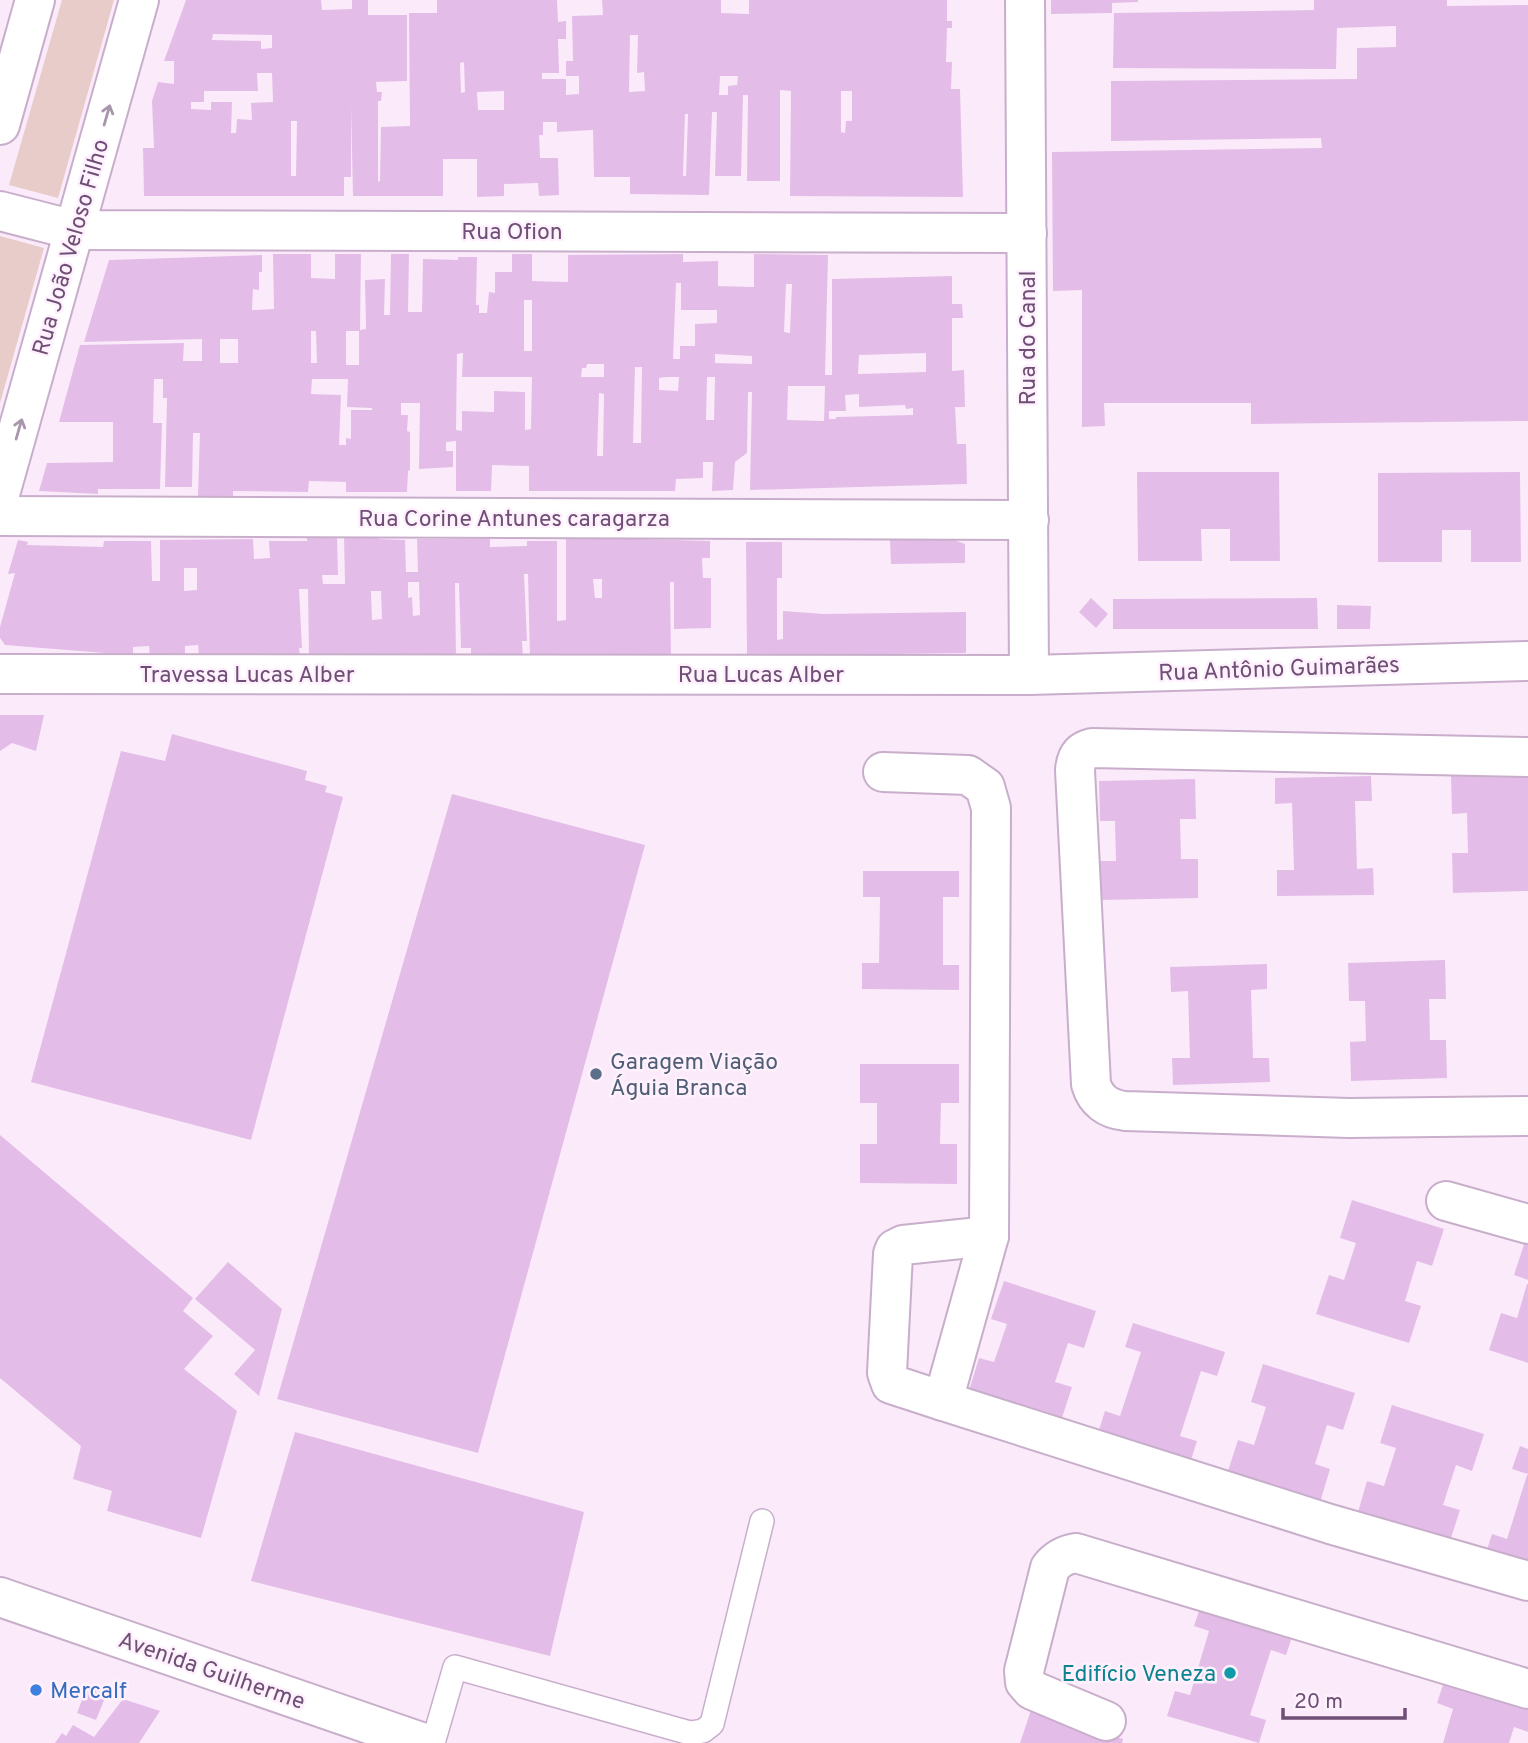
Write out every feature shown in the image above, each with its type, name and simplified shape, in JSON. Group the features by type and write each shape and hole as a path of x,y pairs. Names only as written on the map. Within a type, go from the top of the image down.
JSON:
{"street":[{"path":"0,125 6,80 35,0"},
{"name":"Rua João Veloso Filho","path":"0,494 139,0"},
{"name":"Rua do Canal","path":"1026,0 1029,675"},
{"name":"Rua Ofion","path":"0,211 74,229 1027,233"},
{"name":"Rua Corine Antunes caragarza","path":"0,516 1028,520"},
{"name":"Rua Antônio Guimarães","path":"1029,675 1528,661"},
{"name":"Travessa Lucas Alber","path":"0,674 493,674"},
{"name":"Rua Lucas Alber","path":"493,674 1029,675"},
{"path":"1528,757 1091,748 1080,754 1075,770 1091,1084 1100,1101 1125,1111 1349,1118 1528,1116"},
{"path":"883,772 968,775 985,787 991,808 989,1236 943,1401"},
{"path":"1446,1201 1528,1224"},
{"path":"989,1236 903,1245 895,1249 892,1254 887,1373 891,1384 1330,1524 1528,1581"},
{"path":"1106,1721 1032,1690 1025,1682 1024,1671 1050,1568 1068,1554 1076,1553 1528,1689"},
{"name":"Avenida Guilherme","path":"0,1597 424,1743"}],"lane":[{"path":"433,1743 455,1667 690,1733 708,1729 712,1724 762,1521"}],"shaded area":[{"path":"62,0 114,0 58,198 9,185"},
{"path":"0,236 44,248 0,403"}],"building":[{"path":"186,0 321,0 322,10 352,9 352,0 368,0 368,15 407,15 407,81 376,82 377,92 382,92 381,101 378,101 378,182 381,127 410,126 409,13 437,13 437,0 557,0 558,22 566,21 566,39 558,39 559,73 542,73 542,79 566,79 566,95 579,94 579,76 566,76 566,61 573,61 572,16 603,15 602,0 721,0 721,13 749,14 749,0 947,0 947,21 952,21 952,28 947,28 946,62 952,62 951,89 960,89 963,197 790,196 791,91 780,90 780,181 747,181 748,95 743,95 741,176 715,176 717,112 712,112 709,195 630,194 630,177 594,177 593,130 557,132 557,122 543,122 543,135 539,135 540,158 558,158 559,195 539,196 538,183 504,184 504,196 477,197 477,159 443,159 443,196 353,196 351,106 351,177 344,177 344,196 144,196 143,148 154,148 152,101 158,82 174,84 174,61 164,61","holes":["213,34 272,35 272,48 261,49 261,41 212,40","630,35 638,35 637,73 644,72 645,91 629,92","464,62 465,92 461,93 460,63","257,73 272,73 273,102 251,103 252,120 237,119 236,133 231,133 232,102 211,102 211,110 191,109 191,102 204,102 204,91 258,91","720,76 738,76 737,85 728,86 728,95 719,95","504,91 504,110 478,110 477,92","841,91 852,91 852,121 846,121 845,133 841,132","685,114 688,114 686,176 683,176","291,121 297,121 296,176 291,176"]},
{"path":"1051,0 1138,2 1112,3 1112,13 1051,14"},
{"path":"1314,0 1447,0 1447,6 1528,5 1528,421 1251,424 1251,403 1104,403 1105,426 1082,427 1082,290 1053,291 1052,152 1322,148 1321,138 1111,141 1111,81 1357,79 1357,48 1396,47 1396,26 1337,28 1336,69 1113,68 1114,13 1314,10"},
{"path":"273,254 311,254 311,278 335,279 335,254 361,254 360,330 366,329 365,280 385,279 384,315 390,315 391,254 409,254 408,312 422,312 423,259 458,260 458,257 477,257 476,305 479,305 479,313 487,313 489,292 495,293 495,272 512,272 512,254 532,254 532,281 568,282 568,255 683,254 683,262 718,261 718,286 754,287 754,254 828,255 825,375 832,375 832,279 952,276 952,304 962,304 963,318 952,318 952,371 964,370 965,407 955,407 957,444 966,444 967,484 750,490 752,392 748,392 747,453 735,462 733,490 712,491 713,462 703,462 703,478 676,479 675,491 529,491 529,466 492,465 491,491 456,491 456,441 446,442 446,451 453,451 453,467 419,469 420,403 401,403 401,415 408,415 407,431 410,432 407,492 346,492 346,482 309,481 308,492 233,491 233,496 198,496 200,433 193,433 192,487 165,487 167,398 163,398 163,379 154,379 153,423 162,423 160,489 98,489 98,494 39,491 47,463 113,462 113,422 59,422 80,345 184,343 183,361 202,361 202,339 84,342 109,260 262,255 259,290 253,289 252,310 274,309","holes":["676,283 681,283 681,310 717,310 717,323 695,324 695,346 680,346 680,359 673,359","786,284 792,284 790,333 784,332","524,300 532,300 532,351 524,351","311,331 316,331 317,363 311,363","346,331 359,331 359,365 346,365","220,339 238,339 238,363 220,363","463,353 462,377 532,377 531,429 525,430 525,392 494,391 494,412 462,411 462,431 456,430 457,354","926,353 926,372 858,374 859,355","715,354 752,356 752,364 715,363","587,364 604,364 604,377 581,377 582,368 586,368","635,367 642,367 641,443 633,443","679,377 678,391 659,390 659,378","707,377 715,377 714,420 706,420","312,379 348,379 347,407 372,408 351,410 351,439 346,438 346,445 339,445 341,395 311,394","788,386 825,386 824,421 787,420","599,393 604,394 603,456 597,456","859,394 859,407 905,405 906,409 913,408 913,415 829,419 829,411 846,411 845,395"]},
{"path":"1137,472 1279,472 1280,561 1230,561 1230,529 1201,529 1202,561 1138,561"},
{"path":"1520,472 1521,562 1471,562 1471,530 1442,530 1442,562 1378,562 1378,473"},
{"path":"379,535 379,539 405,540 406,572 418,572 417,539 490,539 490,547 527,546 527,541 557,541 557,621 566,620 566,537 710,541 710,558 702,558 703,578 711,578 711,628 674,629 674,582 670,582 671,658 530,659 528,574 524,574 527,641 522,641 523,659 471,659 471,648 461,648 459,583 455,583 456,658 309,657 308,589 299,589 302,648 299,648 300,657 199,657 198,645 185,646 185,657 150,656 149,646 133,647 133,655 129,655 5,645 0,638 0,627 15,573 8,574 18,540 28,542 27,545 103,547 104,541 151,541 152,581 160,581 160,540 253,539 254,559 270,558 269,541 307,541 307,537 337,536 338,575 322,575 323,584 345,584 344,536","holes":["184,568 197,568 197,590 184,591","593,579 602,579 602,598 595,598","408,582 419,582 420,615 413,616 412,597 408,598","371,591 381,591 382,619 372,620"]},
{"path":"890,540 954,540 965,544 965,563 891,564"},
{"path":"746,542 782,542 782,578 777,578 777,640 783,639 783,611 824,614 966,612 966,653 747,656"},
{"path":"1091,598 1108,614 1096,628 1079,612"},
{"path":"1317,598 1318,629 1113,629 1113,599"},
{"path":"1337,605 1371,606 1370,629 1337,629"},
{"path":"0,715 44,715 36,751 12,743 0,751"},
{"path":"172,734 307,771 305,780 327,786 325,792 343,797 251,1140 31,1082 121,751 165,761"},
{"path":"1528,772 1528,891 1453,893 1452,853 1468,853 1467,813 1452,814 1451,774"},
{"path":"1371,776 1372,801 1355,801 1357,869 1373,868 1374,895 1277,896 1277,870 1294,870 1292,803 1275,804 1275,778"},
{"path":"1195,779 1196,819 1180,819 1181,859 1198,859 1198,898 1101,900 1100,861 1116,861 1115,821 1100,821 1099,781"},
{"path":"452,794 645,845 478,1453 277,1399"},
{"path":"863,871 959,871 959,897 943,897 943,965 959,965 959,990 862,989 862,963 879,963 880,897 863,897"},
{"path":"1445,960 1446,999 1429,999 1430,1040 1446,1040 1447,1078 1351,1081 1350,1042 1366,1041 1365,1001 1349,1001 1348,963"},
{"path":"1267,964 1267,989 1251,990 1253,1058 1269,1058 1270,1082 1173,1085 1172,1058 1190,1058 1188,991 1171,992 1170,967"},
{"path":"860,1064 959,1064 959,1103 941,1103 940,1144 957,1144 957,1184 860,1183 860,1144 877,1144 877,1103 860,1103"},
{"path":"0,1135 193,1298 183,1311 213,1336 184,1369 237,1411 201,1538 107,1511 112,1491 73,1479 81,1446 0,1378"},
{"path":"1352,1200 1444,1229 1432,1266 1417,1261 1405,1301 1421,1306 1409,1343 1316,1314 1329,1275 1344,1280 1356,1243 1340,1238"},
{"path":"1526,1238 1528,1239 1528,1280 1514,1275"},
{"path":"228,1262 282,1309 259,1396 234,1374 255,1350 195,1299"},
{"path":"1004,1281 1096,1311 1084,1348 1068,1343 1055,1382 1072,1387 1060,1424 968,1394 979,1358 994,1362 1007,1324 991,1319"},
{"path":"1527,1284 1528,1363 1489,1350 1501,1313 1517,1318"},
{"path":"1133,1323 1225,1352 1217,1376 1201,1371 1180,1436 1197,1441 1189,1466 1097,1436 1105,1411 1120,1416 1141,1352 1125,1347"},
{"path":"1263,1364 1355,1393 1343,1430 1327,1425 1315,1464 1330,1469 1319,1506 1226,1477 1238,1440 1254,1445 1266,1407 1251,1402"},
{"path":"1392,1405 1484,1434 1472,1471 1456,1465 1443,1505 1460,1510 1448,1547 1356,1519 1367,1481 1384,1486 1396,1448 1380,1443"},
{"path":"295,1432 584,1512 550,1656 251,1581"},
{"path":"1520,1446 1528,1449 1528,1474 1512,1469"},
{"path":"1527,1475 1528,1573 1484,1559 1492,1534 1507,1539"},
{"name":"Edifício Veneza","path":"1202,1602 1294,1631 1286,1655 1271,1650 1250,1715 1266,1720 1259,1743 1167,1716 1175,1691 1190,1695 1209,1631 1194,1626"},
{"path":"1445,1679 1528,1706 1528,1732 1514,1727 1509,1743 1443,1743 1453,1709 1437,1703"},
{"path":"87,1687 107,1693 96,1720 77,1713"},
{"path":"123,1699 160,1711 139,1743 55,1743 62,1733 66,1736 73,1725 94,1737"},
{"path":"1031,1710 1123,1739 1122,1743 1020,1743"}],"place":[{"name":"Garagem Viação Águia Branca","path":"596,1074"},
{"name":"Edifício Veneza","path":"1230,1673"},
{"name":"Mercalf","path":"36,1690"}]}
